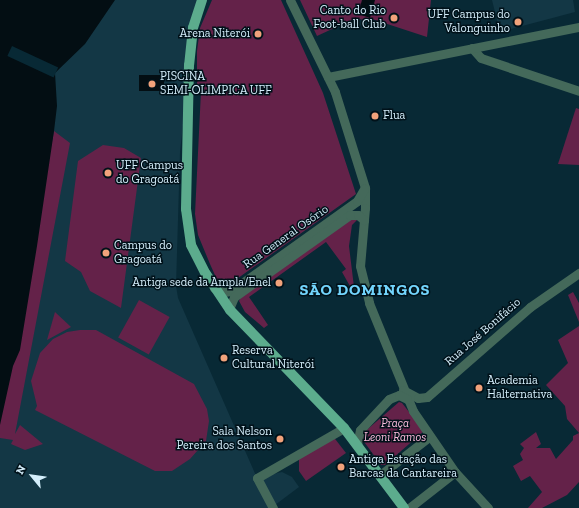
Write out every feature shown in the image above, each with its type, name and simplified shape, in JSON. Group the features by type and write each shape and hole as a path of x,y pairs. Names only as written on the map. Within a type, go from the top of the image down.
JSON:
{"main road":[{"path":"202,0 190,44 186,222 191,244 214,288 229,309 344,428 404,508"}],"street":[{"path":"290,0 328,76 343,114 364,188 364,220 360,256 364,287 403,390 429,437 455,472 487,508"},
{"path":"328,76 579,27"},
{"path":"472,48 481,58 579,91"},
{"name":"Rua General Osório","path":"214,288 226,292 233,289 357,201 364,188"},
{"name":"Rua General Osório","path":"229,309 234,297 350,216 358,215 364,220"},
{"name":"Rua José Bonifácio","path":"403,390 418,398 427,397 530,307 579,273"},
{"path":"357,445 360,430 389,399 399,396 407,399"},
{"path":"273,508 257,478 344,428"},
{"path":"380,475 429,437"},
{"path":"409,508 455,472"}],"shaded area":[{"path":"0,0 115,0 85,44 55,73 57,106 37,246 20,350 13,366 0,425"},
{"name":"Campus do Gragoatá","path":"108,0 197,0 180,152 176,286 178,298 257,478 273,508 0,508 0,425 55,73"},
{"path":"362,0 375,0 370,18 358,14"},
{"name":"UFF Campus do Valonguinho","path":"492,0 573,0 575,12 500,32"},
{"name":"PISCINA SEMI-OLIMPICA UFF","path":"139,75 164,75 164,91 139,91"},
{"path":"282,472 292,477 299,487 275,505 263,480 273,474"}],"green space":[{"path":"212,0 281,0 323,93 356,194 227,286 218,282 210,264 198,235 195,214 201,91 197,84 197,51 200,28"},
{"name":"Canto do Rio Foot-ball Club","path":"300,0 431,0 427,37 372,19 371,22 356,18 317,36"},
{"path":"576,108 579,109 579,165 558,164"},
{"path":"54,131 70,143 15,434 20,425 43,444 25,450 11,444 13,440 0,438 0,420"},
{"path":"103,145 124,148 141,158 121,308 90,291 81,272 65,261 78,161"},
{"path":"352,217 357,220 352,225 349,246 354,287 351,288 342,272 346,269 326,242 249,297 268,325 264,328 245,312 239,301 241,297"},
{"path":"573,292 579,303 579,322 568,295"},
{"path":"139,300 170,317 149,355 118,338"},
{"path":"55,312 71,327 47,340"},
{"path":"579,326 579,433 567,419 565,406 546,385 568,363 558,340"},
{"path":"96,330 194,384 207,409 209,421 206,441 190,459 172,471 155,471 35,410 37,406 31,381 40,353 53,339 67,332"},
{"name":"Praça Leoni Ramos","path":"399,402 402,403 424,431 385,465 381,465 362,439 362,434"},
{"path":"536,432 541,444 536,448 550,448 556,459 573,440 573,436 579,433 579,482 567,495 542,508 528,508 542,492 530,476 521,481 513,466 523,460 520,454 524,448 520,444"},
{"path":"332,435 346,453 306,481 299,471 299,458"}],"pier":[{"path":"12,46 58,68 54,78 7,56"}],"place":[{"name":"Canto do Rio Foot-ball Club","path":"394,18"},
{"name":"UFF Campus do Valonguinho","path":"518,22"},
{"name":"Arena Niterói","path":"258,34"},
{"name":"PISCINA SEMI-OLIMPICA UFF","path":"152,84"},
{"name":"Flua","path":"375,116"},
{"name":"UFF Campus do Gragoatá","path":"108,173"},
{"name":"Campus do Gragoatá","path":"106,253"},
{"name":"Antiga sede da Ampla/Enel","path":"279,283"},
{"name":"Reserva Cultural Niterói","path":"224,358"},
{"name":"Academia Halternativa","path":"479,388"},
{"name":"Sala Nelson Pereira dos Santos","path":"280,439"},
{"name":"Antiga Estação das Barcas da Cantareira","path":"341,467"}],"district":[{"name":"SÃO DOMINGOS","path":"365,290"}]}
